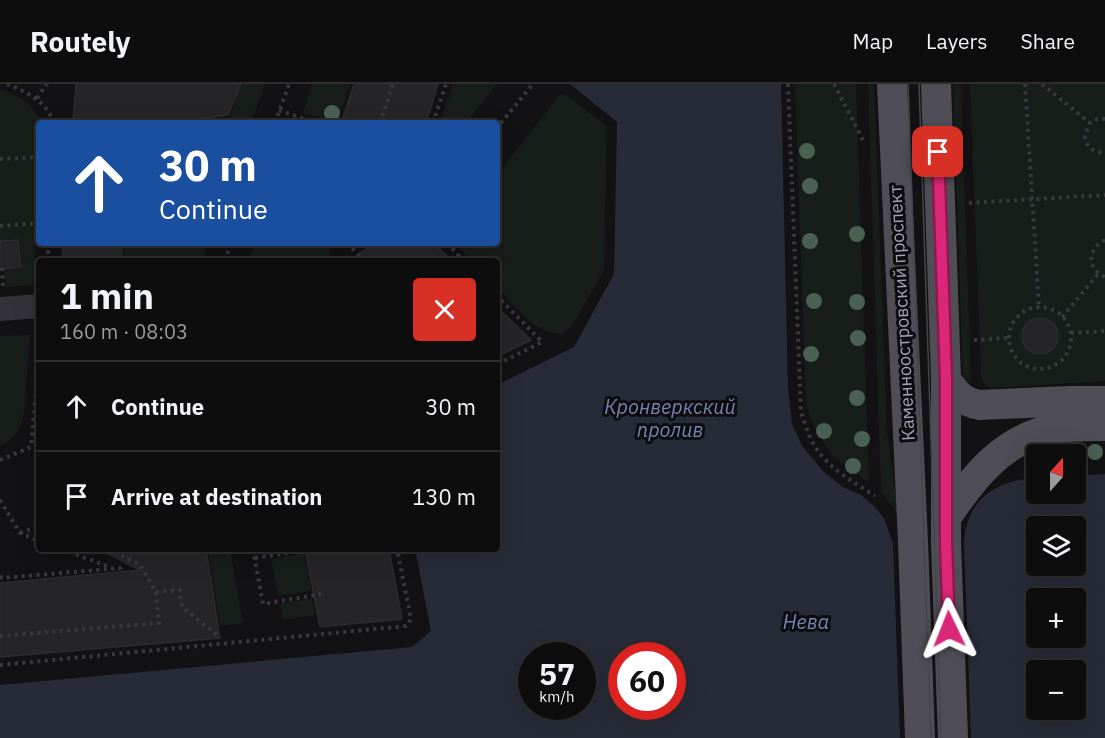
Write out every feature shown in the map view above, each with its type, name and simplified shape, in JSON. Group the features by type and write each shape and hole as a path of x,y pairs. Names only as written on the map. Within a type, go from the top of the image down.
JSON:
{"main road":[{"name":"Каменноостровский проспект","path":"892,84 920,738"},
{"name":"Каменноостровский проспект","path":"936,84 946,379 946,530 953,738"},
{"path":"946,379 956,395 969,403 980,405 1105,401"},
{"path":"1030,403 1024,411 1023,420 1026,428 1036,434"},
{"path":"946,530 961,495 988,462 1005,450 1036,434 1057,428 1105,426"}],"lane":[{"path":"2,300 36,306"}],"path":[{"path":"7,84 37,99 51,114 53,120"},
{"path":"37,99 47,84"},
{"path":"275,120 289,84"},
{"path":"381,120 393,84"},
{"path":"434,120 446,84"},
{"path":"500,124 533,84"},
{"path":"788,84 801,412 811,440 830,466 875,496"},
{"path":"834,84 865,144"},
{"path":"1025,84 1039,307"},
{"path":"1042,84 1090,123"},
{"path":"279,111 306,120"},
{"path":"1105,118 1099,118 1090,123 1085,131 1087,145 1094,151 1105,152"},
{"path":"0,159 36,157"},
{"path":"969,203 1105,195"},
{"path":"0,226 36,223"},
{"path":"1105,240 1095,247 1091,258 1098,274 1105,277"},
{"path":"350,246 362,258"},
{"path":"450,246 461,258"},
{"path":"2,268 2,300"},
{"path":"1062,317 1098,274"},
{"path":"500,299 542,342 500,363"},
{"path":"1039,307 1055,310 1071,333 1071,342 1063,358 1057,364 1042,371 1018,360 1010,338 1012,325 1020,314 1039,307"},
{"path":"1071,333 1105,331"},
{"path":"974,340 1010,338"},
{"path":"0,460 31,447 36,391"},
{"path":"0,500 20,533 36,539"},
{"path":"20,533 36,527"},
{"path":"70,552 114,568"},
{"path":"0,636 159,623 156,592 140,565 115,552"},
{"path":"254,552 263,604 321,594"},
{"path":"255,558 292,552"},
{"path":"0,665 406,626 411,619 398,552"},
{"path":"0,576 2,578 56,575 114,568 120,568 121,571"},
{"path":"156,592 180,590 182,607 217,635"}],"shaded area":[{"path":"242,84 265,84 252,120 205,120 229,117"},
{"path":"312,84 350,84 338,120 327,120 303,113"},
{"path":"453,84 497,84 468,120 441,120"},
{"path":"795,84 856,84 869,483 834,457 817,433 806,406"},
{"path":"868,84 874,84 887,430 899,520 894,508 881,492"},
{"path":"953,84 961,84 971,382 963,382"},
{"path":"970,84 1105,84 1105,381 991,388 984,384 981,376"},
{"path":"0,89 25,101 40,120 36,120 36,242 33,285 6,287 4,270 22,268 19,239 0,240"},
{"path":"560,94 566,95 607,126 604,271 571,327 563,334 553,333 534,324 500,290 500,258 469,258 457,246 500,246 500,171"},
{"path":"125,246 207,246 203,258 123,258"},
{"path":"254,246 329,246 330,258 249,258"},
{"path":"30,335 23,418 13,436 0,446 0,336"},
{"path":"208,552 231,552 243,623 220,626"},
{"path":"304,553 311,591 278,596 271,559"},
{"path":"312,598 315,615 283,620 280,604"}],"water":[{"path":"570,84 781,84 788,389 792,424 802,446 824,472 843,487 861,495 873,505 884,518 893,544 964,542 966,527 978,503 996,488 1022,480 1026,479 1026,504 1086,504 1086,475 1105,474 1105,738 0,738 0,685 412,647 431,631 416,552 500,552 500,384 574,347 614,274 617,122"}],"pier":[{"path":"964,542 971,738 900,738 893,544"}],"building":[{"path":"76,84 241,84 228,115 188,120 73,120"},
{"path":"354,84 438,84 427,120 342,120"},
{"path":"18,240 21,267 0,269 0,241"},
{"path":"63,246 123,246 121,258 62,258"},
{"path":"371,246 437,246 449,258 353,258"},
{"path":"500,310 531,340 500,355"},
{"path":"1040,318 1052,324 1058,336 1052,348 1040,354 1028,348 1022,336 1028,324"},
{"path":"105,552 206,552 220,638 0,657 0,583 140,570"},
{"path":"306,552 390,552 402,619 320,627"}],"tram line":[{"path":"908,84 931,738"},
{"path":"919,84 941,738"}],"route":[{"path":"938,152 946,379 946,542 949,629"}],"water label":[{"name":"Кронверкский пролив","path":"670,418"},
{"name":"Нева","path":"806,622"}]}
